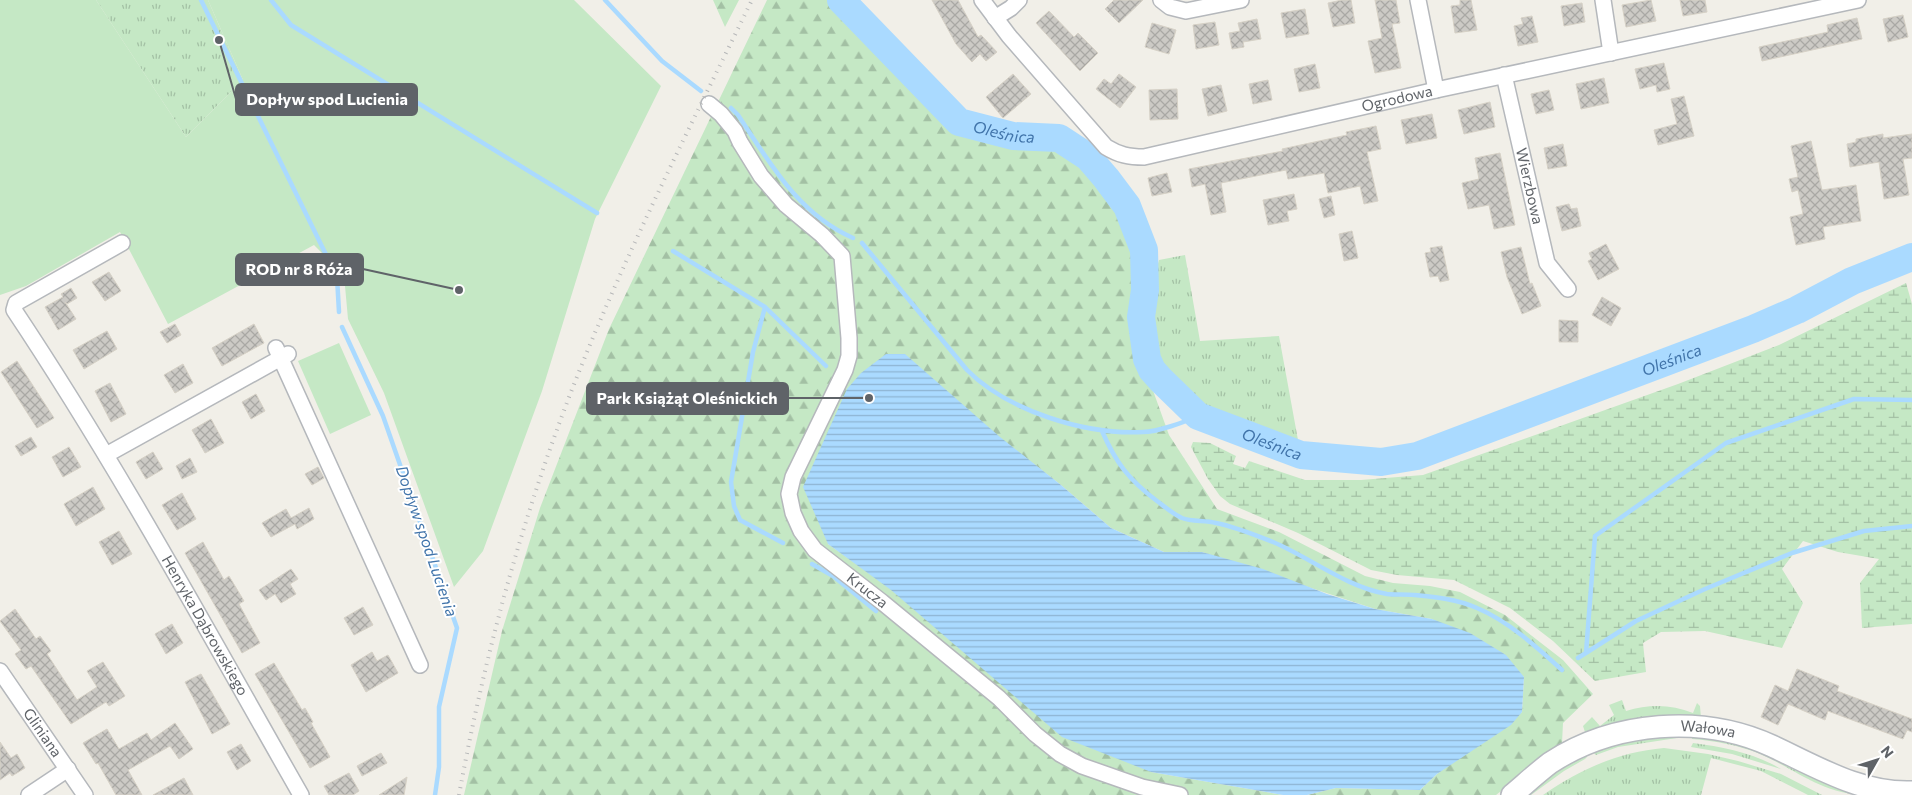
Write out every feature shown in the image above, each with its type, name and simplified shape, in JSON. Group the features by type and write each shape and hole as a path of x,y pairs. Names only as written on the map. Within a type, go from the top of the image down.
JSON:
{"street":[{"name":"Ogrodowa","path":"982,0 995,18 1106,147 1117,154 1130,157 1144,157 1504,75 1858,0"},
{"path":"995,18 1011,8 1019,0"},
{"path":"1161,0 1170,6 1186,12 1241,0"},
{"path":"1418,0 1436,90"},
{"path":"1603,0 1611,52"},
{"name":"Wierzbowa","path":"1504,75 1546,262 1568,289"},
{"name":"Krucza","path":"709,104 721,114 735,131 761,176 786,205 822,235 842,256 849,356 845,370 793,477 789,494 793,513 801,531 816,550 991,692 1035,734 1060,754 1082,766 1133,784 1180,795"},
{"name":"Henryka Dąbrowskiego","path":"122,244 16,303 14,310 61,381 106,455 301,795"},
{"path":"106,455 281,353 420,664"},
{"name":"Gliniana","path":"0,671 85,795"},
{"name":"Wałowa","path":"1512,795 1551,763 1586,745 1626,732 1680,726 1736,733 1772,746 1809,765 1852,782 1887,790 1912,792"},
{"path":"29,795 68,770"}],"green space":[{"path":"0,0 96,0 186,137 243,80 208,0 574,0 661,86 595,219 542,391 483,551 454,587 384,393 348,319 344,275 314,245 168,324 120,232 26,286 0,295"},
{"path":"96,0 208,0 243,80 186,137"},
{"path":"713,0 739,0 725,27"},
{"path":"767,0 832,0 958,131 1061,148 1106,189 1131,228 1137,260 1142,360 1169,435 1217,509 1279,532 1365,576 1393,583 1430,586 1460,592 1505,615 1563,660 1593,694 1563,723 1562,743 1496,795 1307,795 1336,788 1420,790 1437,774 1522,712 1524,677 1432,619 1375,609 1202,552 1164,552 1111,528 1061,485 1000,438 828,544 1151,772 1283,795 464,795 502,631 540,508 609,329"},
{"path":"1185,255 1200,341 1279,336 1298,440 1217,413 1181,391 1167,377 1157,359 1154,346 1152,300 1154,284 1159,260"},
{"path":"1906,283 1912,304 1912,624 1862,628 1860,583 1879,559 1838,552 1803,541 1782,569 1803,603 1782,648 1705,631 1661,632 1643,643 1646,672 1595,681 1553,641 1510,608 1454,580 1397,575 1371,570 1298,533 1230,504 1220,496 1208,479 1191,447 1193,442 1210,443 1236,456 1233,464 1245,468 1249,461 1305,480 1361,480 1423,475 1678,384 1779,345"},
{"path":"339,343 371,415 330,434 298,361"},
{"path":"1622,700 1626,711 1660,706 1693,713 1697,703 1700,706 1701,718 1586,735 1583,726 1592,717 1600,726 1614,715 1609,705"},
{"path":"1677,734 1677,738 1618,747 1596,755 1593,752 1629,740"},
{"path":"1692,735 1746,745 1866,795 1837,791 1760,754 1727,744 1692,739"},
{"path":"1693,743 1738,751 1771,763 1781,769 1732,754 1691,747"},
{"path":"1664,748 1708,754 1738,761 1781,774 1822,795 1808,795 1761,771 1711,758 1701,795 1543,795 1571,777 1600,763 1631,753"},
{"path":"1586,754 1587,757 1585,759 1564,771 1531,795 1524,795 1539,782"}],"water":[{"path":"886,354 905,354 1000,437 1061,485 1111,528 1164,552 1202,552 1263,569 1327,594 1375,609 1432,619 1470,633 1506,655 1524,677 1522,712 1511,725 1437,774 1420,790 1336,788 1307,795 1283,795 1151,772 1062,737 891,590 828,544 803,487 847,389 861,373"}],"building":[{"path":"932,0 958,0 978,37 981,35 997,52 986,61 980,54 972,62 956,44"},
{"path":"1114,0 1143,0 1119,23 1105,9"},
{"path":"1351,0 1355,23 1333,27 1328,3"},
{"path":"1375,0 1396,0 1400,23 1392,24 1401,68 1375,73 1368,41 1382,38"},
{"path":"1460,0 1471,0 1477,30 1455,33 1451,6 1460,5"},
{"path":"1651,0 1656,21 1626,27 1622,5"},
{"path":"1680,0 1705,0 1707,12 1683,16"},
{"path":"1582,3 1585,22 1564,26 1561,6"},
{"path":"1305,9 1309,34 1286,38 1281,13"},
{"path":"1049,11 1074,37 1078,33 1098,53 1080,71 1036,23"},
{"path":"1903,15 1908,37 1888,42 1883,19"},
{"path":"1532,16 1538,42 1518,46 1514,26 1523,24 1521,18"},
{"path":"1857,18 1862,39 1762,61 1759,47 1828,32 1827,25"},
{"path":"1257,19 1261,39 1243,42 1244,47 1232,49 1229,33 1240,31 1238,23"},
{"path":"1215,22 1219,45 1196,49 1193,25"},
{"path":"1152,23 1176,30 1169,54 1145,47"},
{"path":"1664,63 1670,89 1657,92 1656,85 1640,89 1635,69"},
{"path":"1315,64 1320,88 1299,92 1294,69"},
{"path":"1013,74 1031,94 1003,118 986,97"},
{"path":"1119,74 1136,87 1120,108 1096,89 1104,79 1111,84"},
{"path":"1604,78 1609,103 1581,109 1576,84"},
{"path":"1268,80 1272,100 1253,104 1249,84"},
{"path":"1221,85 1227,111 1208,116 1202,89"},
{"path":"1177,89 1178,119 1150,120 1149,90"},
{"path":"1549,90 1554,110 1536,114 1531,94"},
{"path":"1684,96 1694,136 1658,145 1654,130 1677,124 1671,99"},
{"path":"1490,102 1495,127 1464,134 1458,110"},
{"path":"1432,114 1437,138 1406,144 1401,120"},
{"path":"1376,126 1381,149 1367,152 1378,201 1364,204 1360,186 1328,193 1324,173 1288,179 1286,170 1221,183 1226,212 1211,215 1205,184 1192,187 1189,169 1283,151 1282,149 1347,135 1346,132"},
{"path":"1883,134 1883,138 1912,134 1912,158 1903,159 1909,195 1884,199 1879,162 1850,167 1847,144 1856,142 1856,139"},
{"path":"1811,141 1822,190 1856,185 1861,221 1823,227 1825,239 1796,245 1790,217 1803,214 1798,190 1792,192 1789,179 1798,177 1791,146"},
{"path":"1563,144 1567,166 1548,169 1544,148"},
{"path":"1500,153 1515,225 1494,229 1489,205 1468,209 1462,183 1479,179 1475,158"},
{"path":"1167,173 1172,192 1152,196 1148,178"},
{"path":"1294,194 1297,209 1287,211 1289,221 1268,225 1263,200"},
{"path":"1331,196 1335,215 1324,218 1319,199"},
{"path":"1569,204 1571,209 1577,208 1581,226 1562,231 1556,207"},
{"path":"1352,231 1358,258 1344,261 1339,234"},
{"path":"1606,244 1619,269 1598,280 1588,261 1592,259 1589,253"},
{"path":"1442,246 1449,280 1440,282 1438,276 1430,277 1425,253 1431,252 1430,248"},
{"path":"1521,247 1530,284 1532,283 1541,306 1522,314 1507,277 1501,252"},
{"path":"109,272 121,291 105,301 92,282"},
{"path":"71,288 77,298 67,304 65,302 76,319 58,330 45,307 63,297 61,294"},
{"path":"1602,297 1621,308 1611,326 1592,315"},
{"path":"1559,320 1578,321 1578,342 1559,342"},
{"path":"175,324 181,335 167,343 160,332"},
{"path":"254,324 264,343 222,366 212,348"},
{"path":"107,331 117,349 84,369 73,350"},
{"path":"17,361 54,418 37,428 1,372"},
{"path":"183,364 193,383 175,393 164,375"},
{"path":"110,383 126,414 111,422 95,391"},
{"path":"256,394 265,411 251,419 242,402"},
{"path":"211,419 224,443 205,453 192,430"},
{"path":"31,437 37,447 21,456 15,446"},
{"path":"69,447 81,467 63,477 52,457"},
{"path":"153,452 163,469 146,479 136,462"},
{"path":"190,458 197,472 182,479 176,466"},
{"path":"318,467 324,478 312,485 305,474"},
{"path":"93,487 105,509 76,526 64,504"},
{"path":"182,493 196,519 177,530 162,505"},
{"path":"309,508 314,519 297,529 295,524 271,537 262,523 286,509 291,518"},
{"path":"119,531 132,554 112,565 99,542"},
{"path":"203,542 224,580 229,576 244,601 239,604 260,643 242,653 185,553"},
{"path":"291,569 298,579 290,584 296,594 281,603 275,594 266,600 259,590"},
{"path":"363,607 373,625 354,635 344,618"},
{"path":"15,609 36,639 40,636 51,651 47,654 77,700 97,687 87,671 103,662 125,696 109,706 106,702 71,724 31,666 26,669 15,654 21,650 0,621"},
{"path":"172,624 183,643 166,654 155,634"},
{"path":"372,652 377,661 388,655 398,673 366,692 351,665"},
{"path":"274,663 302,710 305,708 330,757 310,768 255,674"},
{"path":"1797,669 1839,686 1837,691 1912,719 1912,732 1907,730 1903,739 1828,711 1825,720 1788,704 1778,725 1761,717 1775,685 1788,691"},
{"path":"201,674 230,724 212,734 185,682"},
{"path":"175,723 193,749 179,759 170,746 128,770 142,795 116,795 98,763 96,764 83,743 107,729 119,749 147,733 151,740"},
{"path":"0,742 11,758 17,754 25,768 12,776 10,773 0,780"},
{"path":"241,744 251,761 237,770 227,752"},
{"path":"381,753 387,763 362,776 357,766"},
{"path":"349,773 359,791 353,795 329,795 324,786"},
{"path":"407,777 404,795 379,795"},
{"path":"184,778 193,795 153,795"}],"waterway":[{"name":"Dopływ spod Lucienia","path":"201,0 337,277 339,312"},
{"path":"271,0 291,25 597,213"},
{"path":"605,0 662,61 701,91"},
{"name":"Oleśnica","path":"841,0 959,122 1013,136 1059,138 1088,157 1127,206 1144,250 1145,290 1141,317 1147,359 1152,370 1198,416 1301,455 1381,462 1417,456 1753,329 1797,310 1852,281 1912,257"},
{"path":"731,108 738,115 774,169 801,201 834,228 853,238"},
{"path":"862,243 967,370 984,385 1025,408 1073,425 1120,432 1156,430 1179,424 1198,416"},
{"path":"673,251 765,307 826,366"},
{"path":"765,307 753,352 731,482 734,506 740,520 783,543"},
{"name":"Dopływ spod Lucienia","path":"342,327 383,416 457,628 439,707 439,767 435,795"},
{"path":"1586,653 1595,536 1726,443 1854,399 1912,400"},
{"path":"1102,431 1118,462 1131,478 1147,493 1182,518 1212,522 1273,542 1343,579 1372,590 1387,594 1454,600 1469,605 1489,613 1511,627 1562,670"},
{"path":"1578,658 1636,621 1705,589 1792,553 1864,531 1912,526"},
{"path":"812,564 833,576 876,611"}],"railway":[{"path":"459,795 480,693 506,591 536,491 571,392 612,292 752,0"}],"place":[{"name":"Dopływ spod Lucienia","path":"219,40"},
{"name":"ROD nr 8 Róża","path":"459,290"},
{"name":"Park Książąt Oleśnickich","path":"869,398"}]}
